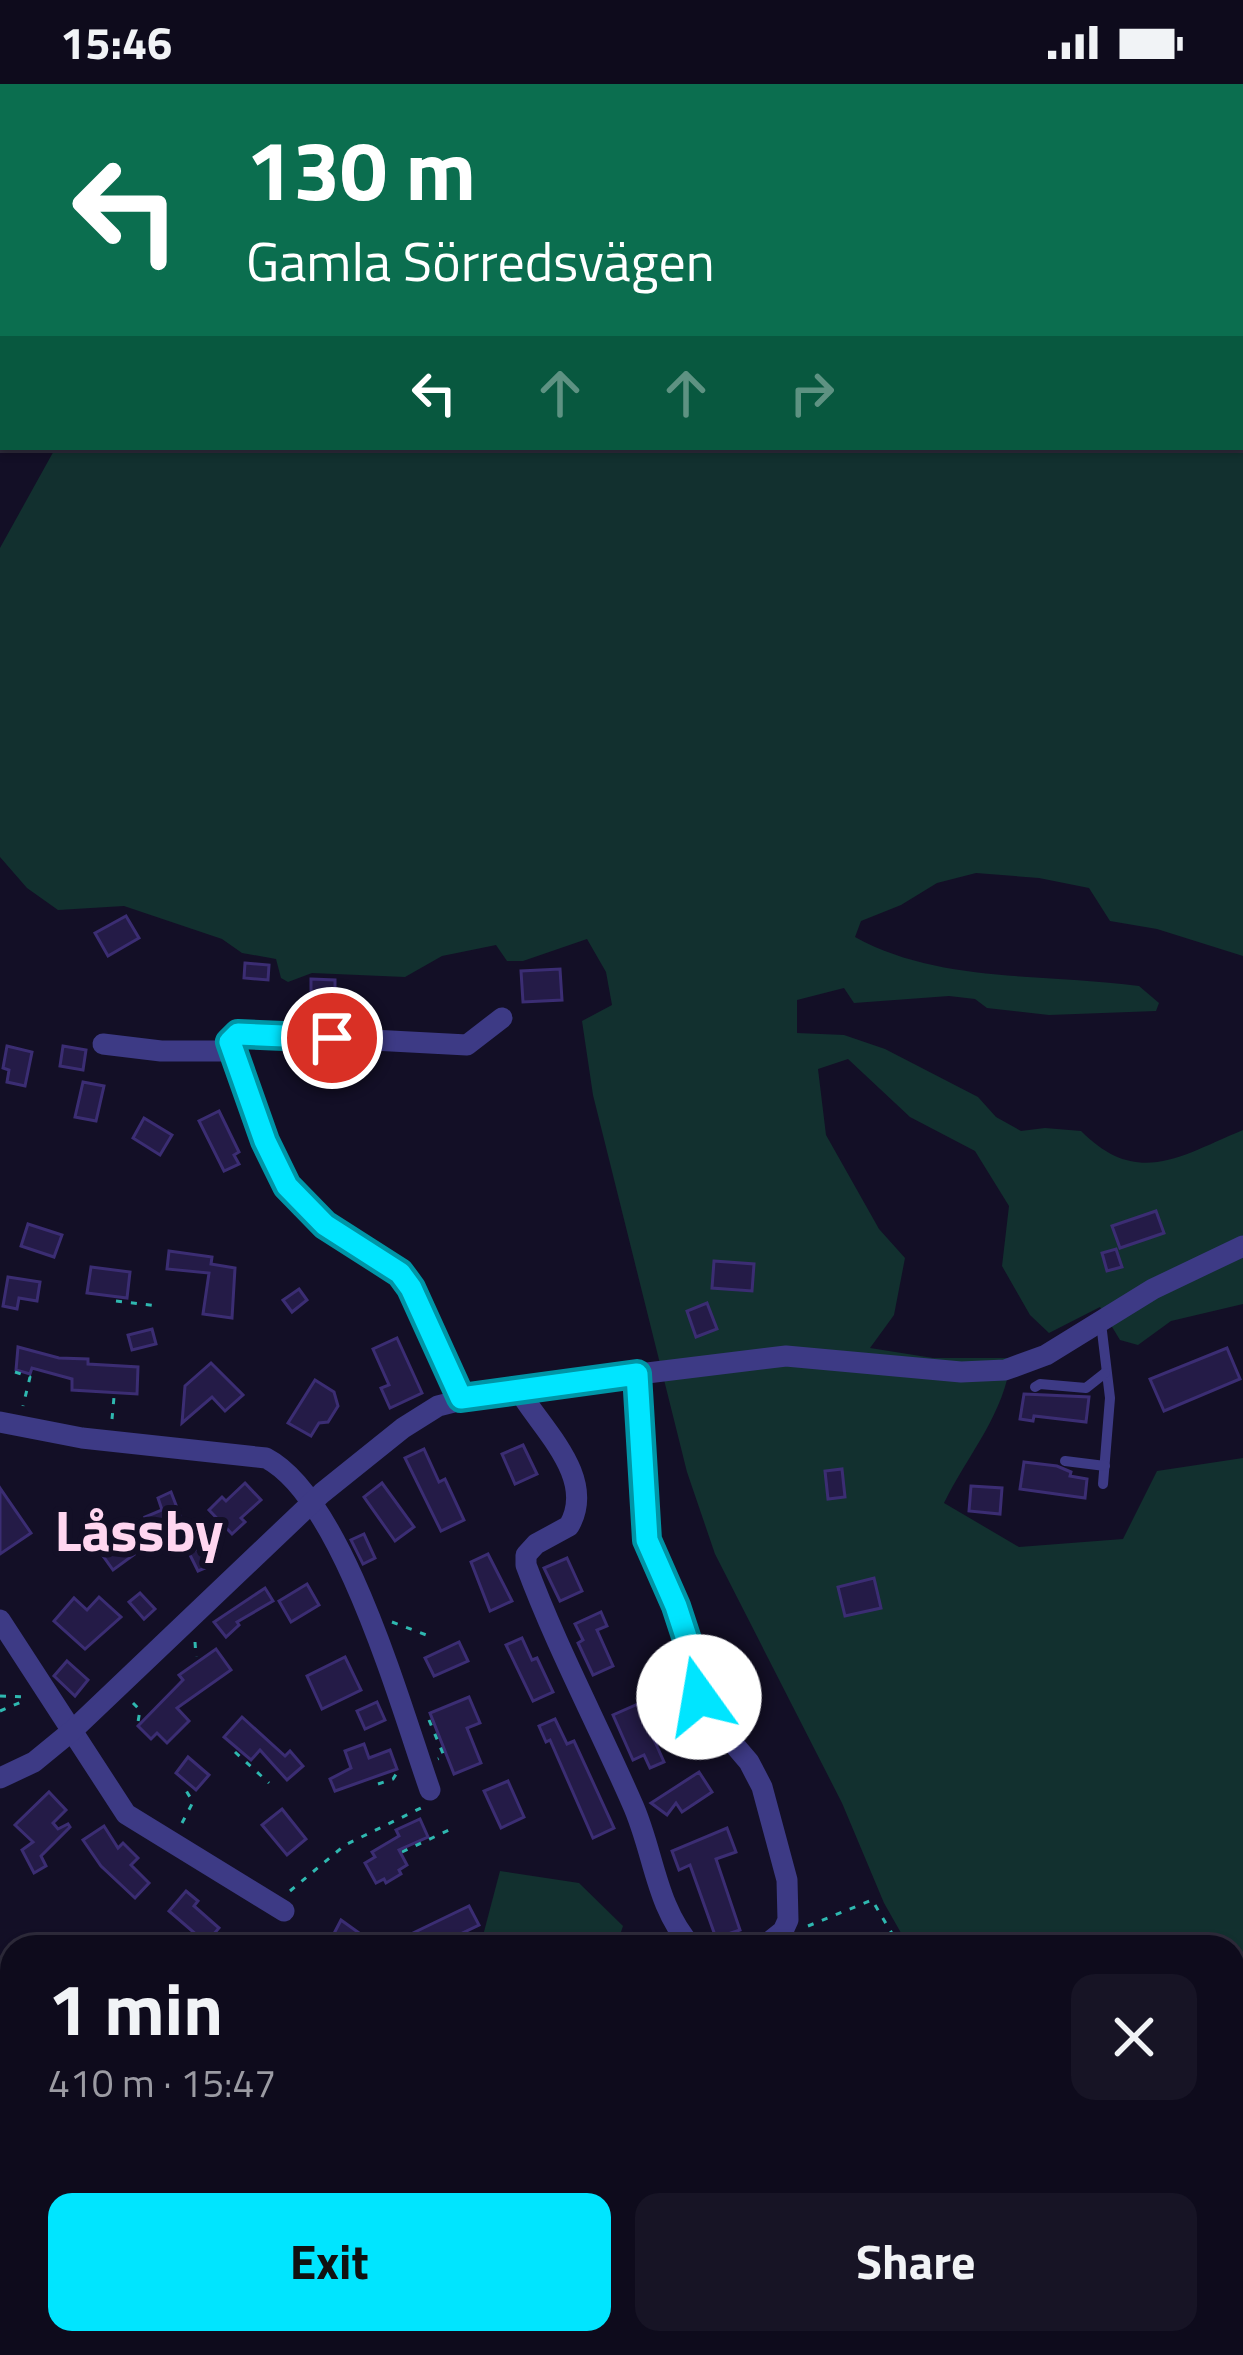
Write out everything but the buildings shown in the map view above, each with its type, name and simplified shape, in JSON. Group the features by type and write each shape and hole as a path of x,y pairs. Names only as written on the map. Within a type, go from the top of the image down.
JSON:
{"street":[{"path":"461,1398 400,1273 325,1225 287,1186 230,1042 238,1034 467,1046 502,1018"},
{"path":"103,1044 161,1051 230,1051"},
{"path":"0,1778 34,1762 74,1730 311,1504 403,1427 438,1406 521,1389 787,1356 961,1372 1005,1370 1046,1355 1153,1289 1243,1246"},
{"path":"637,1374 647,1540 676,1606 694,1661 699,1697 749,1762 762,1787 787,1880 788,1920 778,1935"},
{"path":"521,1389 570,1468 579,1500 569,1526 536,1544 526,1555 526,1565 632,1802 659,1892 681,1935"},
{"path":"8,1425 266,1458 285,1470 350,1568 432,1795"},
{"path":"0,1620 74,1730 119,1808 279,1908"}],"lane":[{"path":"1101,1322 1110,1398 1103,1484"},
{"path":"1035,1388 1040,1384 1086,1388 1105,1373"},
{"path":"1065,1461 1105,1466"}],"path":[{"path":"116,1301 158,1306"},
{"path":"8,1425 30,1377 15,1372"},
{"path":"111,1441 114,1397"},
{"path":"368,1612 429,1636"},
{"path":"196,1658 194,1642 200,1632"},
{"path":"119,1686 140,1710 138,1722"},
{"path":"0,1696 31,1697 0,1711"},
{"path":"379,1784 394,1778 407,1751 415,1748"},
{"path":"235,1752 269,1783"},
{"path":"168,1840 194,1804 182,1784"},
{"path":"279,1908 344,1845 432,1795"},
{"path":"402,1852 449,1830"},
{"path":"808,1925 872,1900 893,1935"}],"green space":[{"path":"54,450 1243,450 1243,956 1157,929 1110,921 1089,888 976,873 937,883 861,921 855,937 922,963 957,970 1139,986 1159,1003 1156,1011 1049,1015 987,1008 975,999 949,996 854,1003 844,988 797,1000 797,1033 844,1035 885,1049 978,1097 996,1117 1021,1131 1081,1131 1122,1159 1160,1162 1243,1130 1243,1304 1171,1321 1138,1345 1120,1340 1100,1307 1049,1333 1030,1315 1002,1266 1009,1206 975,1151 910,1117 848,1059 818,1069 826,1135 879,1229 905,1258 894,1315 870,1348 933,1358 1011,1358 993,1416 944,1503 1019,1547 1123,1539 1157,1471 1243,1458 1243,1935 902,1935 842,1803 715,1554 687,1472 593,1095 582,1021 612,1005 606,972 587,939 523,961 507,961 496,945 442,956 405,977 312,973 288,982 281,978 276,959 242,953 222,939 124,906 58,910 27,888 0,857 0,548"},
{"path":"500,1871 579,1883 623,1926 620,1935 483,1935"}],"district":[{"name":"Låssby","path":"139,1529"}],"route":[{"path":"332,1038 238,1034 230,1042 265,1141 287,1186 325,1225 400,1273 461,1398 637,1374 647,1540 676,1606 694,1661 699,1697"}]}
